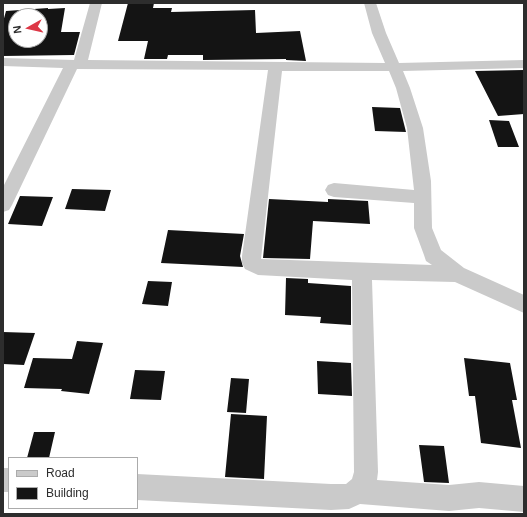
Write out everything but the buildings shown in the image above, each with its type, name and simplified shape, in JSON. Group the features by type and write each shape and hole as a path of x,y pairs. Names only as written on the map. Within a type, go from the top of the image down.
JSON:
{"street":[{"path":"3,205 76,64 96,3"},
{"path":"370,3 379,33 403,88 415,128 423,181 423,228 433,255 456,274 524,304"},
{"path":"3,62 394,67 524,64"},
{"path":"276,66 251,256 252,263 258,266 362,272 456,274"},
{"path":"334,190 423,197"},
{"path":"138,487 331,497 348,496 363,487 366,472 362,272"},
{"path":"356,491 449,498 479,495 524,499"}]}
